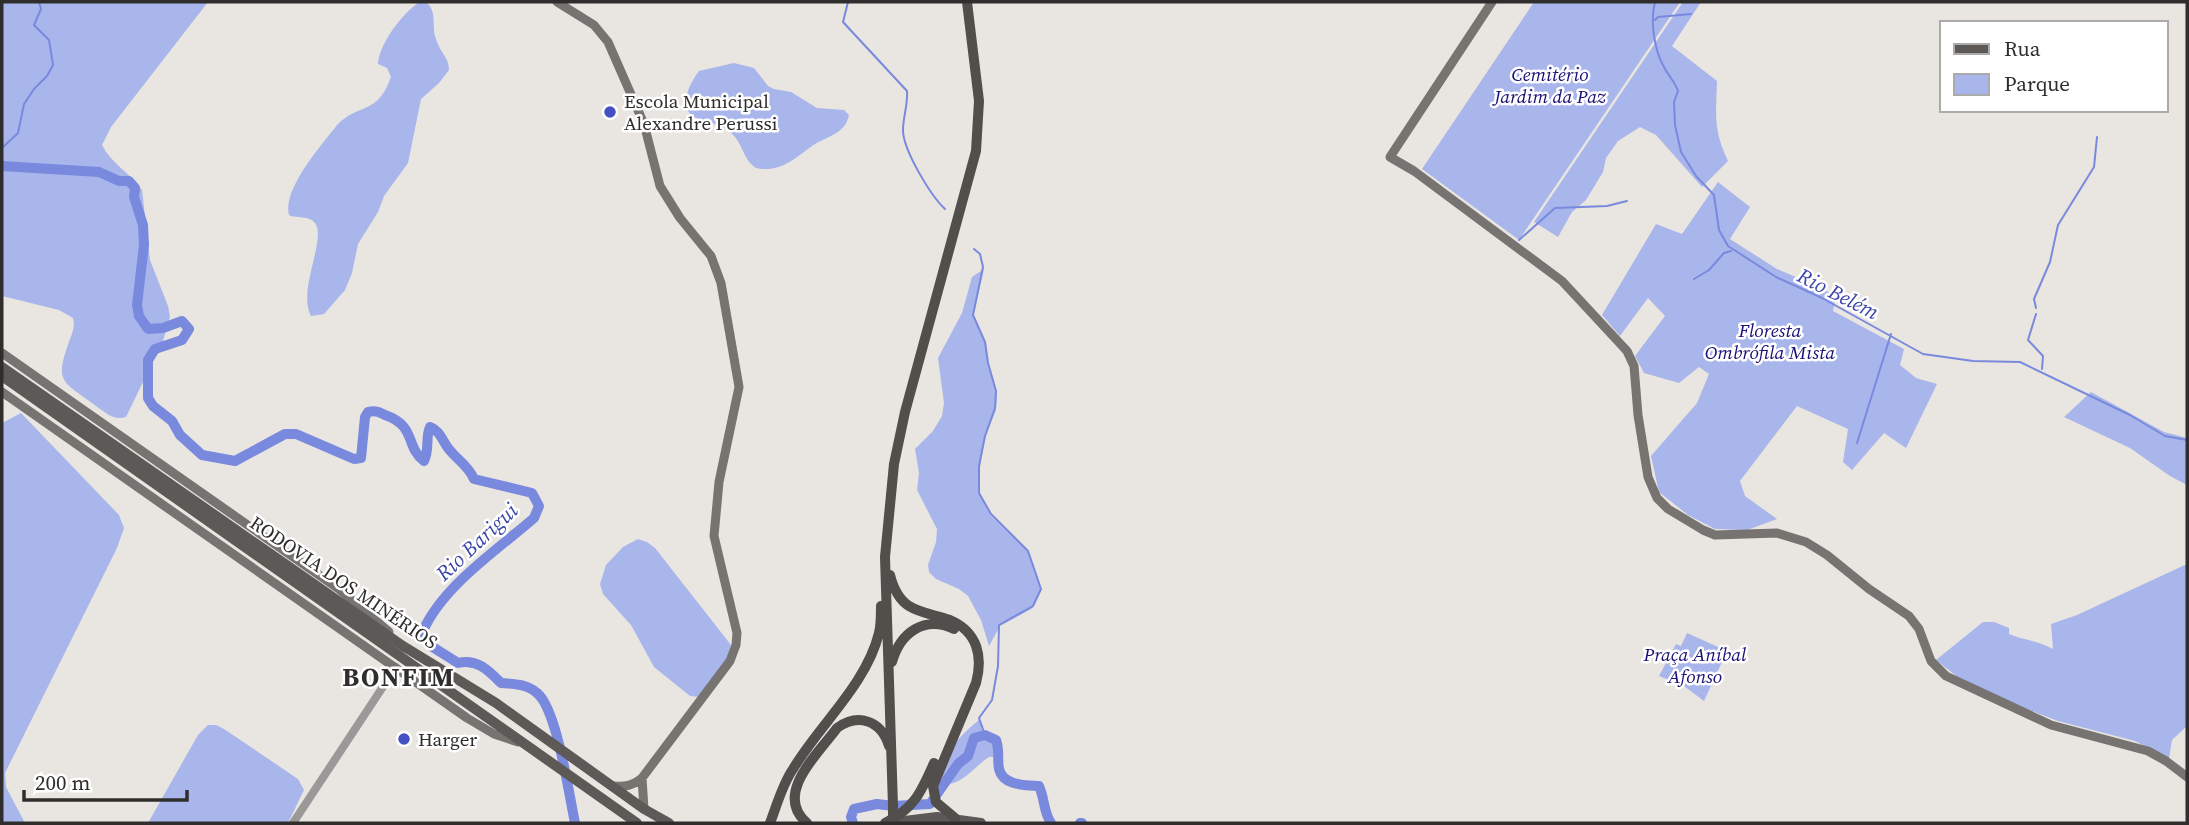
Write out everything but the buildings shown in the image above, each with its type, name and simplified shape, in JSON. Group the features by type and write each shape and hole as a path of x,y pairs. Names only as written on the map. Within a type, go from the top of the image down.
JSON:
{"highway":[{"path":"770,823 793,768 860,676 880,632 894,464 905,412 976,151 979,101 967,2"},
{"path":"885,557 893,823"},
{"path":"885,557 895,590 901,600 916,609 963,627 973,638 979,652 981,666 976,684 933,786 936,802 955,818"},
{"path":"886,823 911,807 920,793 971,681 975,666 974,652 958,631 936,623 925,624 910,631 901,640 889,670"},
{"path":"807,823 794,808 793,796 797,783 837,728 854,720 874,723 886,737 891,753"}],"main road":[{"path":"558,2 594,25 608,42 644,124 660,186 680,218 711,256 721,284 739,387 719,482 714,537 735,618 736,645 730,661 642,778 634,785 613,786"},
{"path":"1492,2 1391,157 1562,281 1627,351 1634,366 1638,415 1648,477 1657,498 1668,509 1715,535 1777,533 1806,542 1909,616 1919,629 1931,661 1946,676 2051,725 2148,751 2187,777"},
{"path":"2,353 339,589 403,646"},
{"name":"RODOVIA DOS MINÉRIOS","path":"2,367 403,646 496,703 644,809 669,823"},
{"name":"RODOVIA DOS MINÉRIOS","path":"2,376 637,823"},
{"path":"2,393 473,722 494,734 524,744"},
{"path":"642,778 644,809"},
{"path":"886,823 912,819 955,818 981,823"}],"street":[{"path":"293,823 396,667"}],"green space":[{"path":"2,2 208,2 111,127 102,145 142,190 150,260 170,317 163,341 126,417 118,418 107,414 75,391 64,379 62,364 74,324 73,318 59,310 2,296"},
{"path":"420,2 426,2 432,10 436,39 449,70 421,99 408,163 384,196 378,212 358,244 352,273 345,290 324,314 311,316 307,293 318,231 312,221 289,215 291,193 313,155 337,125 380,98 391,77 387,68 378,64 379,56 387,38"},
{"name":"Cemitério Jardim da Paz","path":"1534,2 1680,2 1519,240 1422,169"},
{"path":"1683,2 1701,2 1672,46 1717,81 1718,131 1728,161 1702,187 1656,135 1640,127 1618,141 1606,158 1603,172 1586,200 1572,212 1558,237 1534,222"},
{"path":"734,63 754,68 768,86 791,92 817,108 844,110 849,115 847,122 839,131 786,164 765,169 756,168 748,161 731,133 693,116 686,105 688,91 699,71"},
{"name":"Floresta Ombrófila Mista","path":"1718,182 1750,207 1730,239 1777,269 1820,287 1836,297 1833,311 1904,349 1900,365 1916,378 1937,384 1906,448 1884,433 1852,470 1843,462 1848,429 1797,406 1740,481 1745,496 1777,519 1747,530 1715,529 1688,515 1659,492 1651,456 1697,403 1709,374 1699,367 1679,383 1644,373 1635,356 1665,316 1648,298 1620,336 1602,315 1656,224 1682,234"},
{"path":"984,269 973,317 986,343 988,365 997,393 996,410 985,438 980,467 980,495 991,516 1029,553 1041,590 1033,608 1000,626 989,646 981,620 968,596 936,579 929,572 928,565 936,542 937,529 917,490 919,473 915,449 933,431 942,416 944,403 938,358 962,313 972,277"},
{"path":"2091,392 2164,432 2187,438 2187,485 2130,448 2064,417"},
{"path":"21,413 119,515 124,528 117,548 5,773 6,787 25,823 2,823 2,423"},
{"path":"638,539 655,548 731,645 726,662 699,697 690,696 654,667 631,625 603,594 600,584 606,565 623,547"},
{"path":"2187,564 2187,726 2172,740 2169,759 2135,741 2058,721 2011,703 1959,678 1936,660 1983,622 1994,622 2009,628 2009,634 2053,649 2051,624 2077,615"},
{"name":"Praça Aníbal Afonso","path":"1687,633 1727,651 1704,701 1684,686 1659,676 1676,644 1681,646"},
{"path":"980,719 983,735 997,741 1000,757 989,757 965,777 949,784 942,778 945,760 960,738"},
{"path":"208,725 224,729 298,779 304,790 288,823 148,823 198,735"}],"waterway":[{"path":"2,148 18,133 24,104 53,65 49,40 34,25 41,9 39,2"},
{"path":"848,2 843,22 907,91 904,139 919,172 945,209"},
{"name":"Rio Belém","path":"1655,2 1655,44 1678,91 1674,102 1675,125 1681,152 1696,176 1714,195 1719,230 1728,246 1776,277 1822,298 1923,354 1973,361 2020,362 2130,415 2165,436 2187,440"},
{"path":"1655,20 1658,17 1691,14"},
{"path":"2036,308 2034,299 2050,262 2058,225 2094,167 2097,137"},
{"name":"Rio Barigui","path":"2,166 99,172 119,181 129,181 135,188 134,197 143,225 144,245 137,305 139,316 148,329 163,328 182,321 189,329 182,340 155,349 148,360 148,398 153,406 172,421 180,435 202,455 235,461 285,434 296,434 354,459 361,458 365,417 368,412 375,411 402,425 414,449 424,461 430,427 439,433 474,479 532,493 539,506 534,518 457,584 443,599 423,631 431,646 458,663 477,664 501,683 525,686 537,693 551,716 575,823"},
{"path":"1519,240 1555,208 1607,206 1627,201"},
{"path":"974,249 980,254 983,267 973,315 985,342 996,391 995,408 985,436 979,466 979,493 991,514 1028,551 1041,589 1033,606 999,625 998,666 992,700 979,718 985,735"},
{"path":"1694,279 1709,270 1724,253 1731,251"},
{"path":"2036,314 2028,340 2043,356 2042,369"},
{"path":"1857,443 1891,334"},
{"name":"Rio Barigui","path":"853,823 851,817 854,809 877,804 930,804 958,764 968,756 974,738 985,735 996,740 999,769 1005,779 1016,784 1039,786 1051,823"}],"place":[{"name":"Escola Municipal Alexandre Perussi","path":"610,112"},
{"name":"Harger","path":"404,739"}],"district":[{"name":"BONFIM","path":"399,677"}]}
